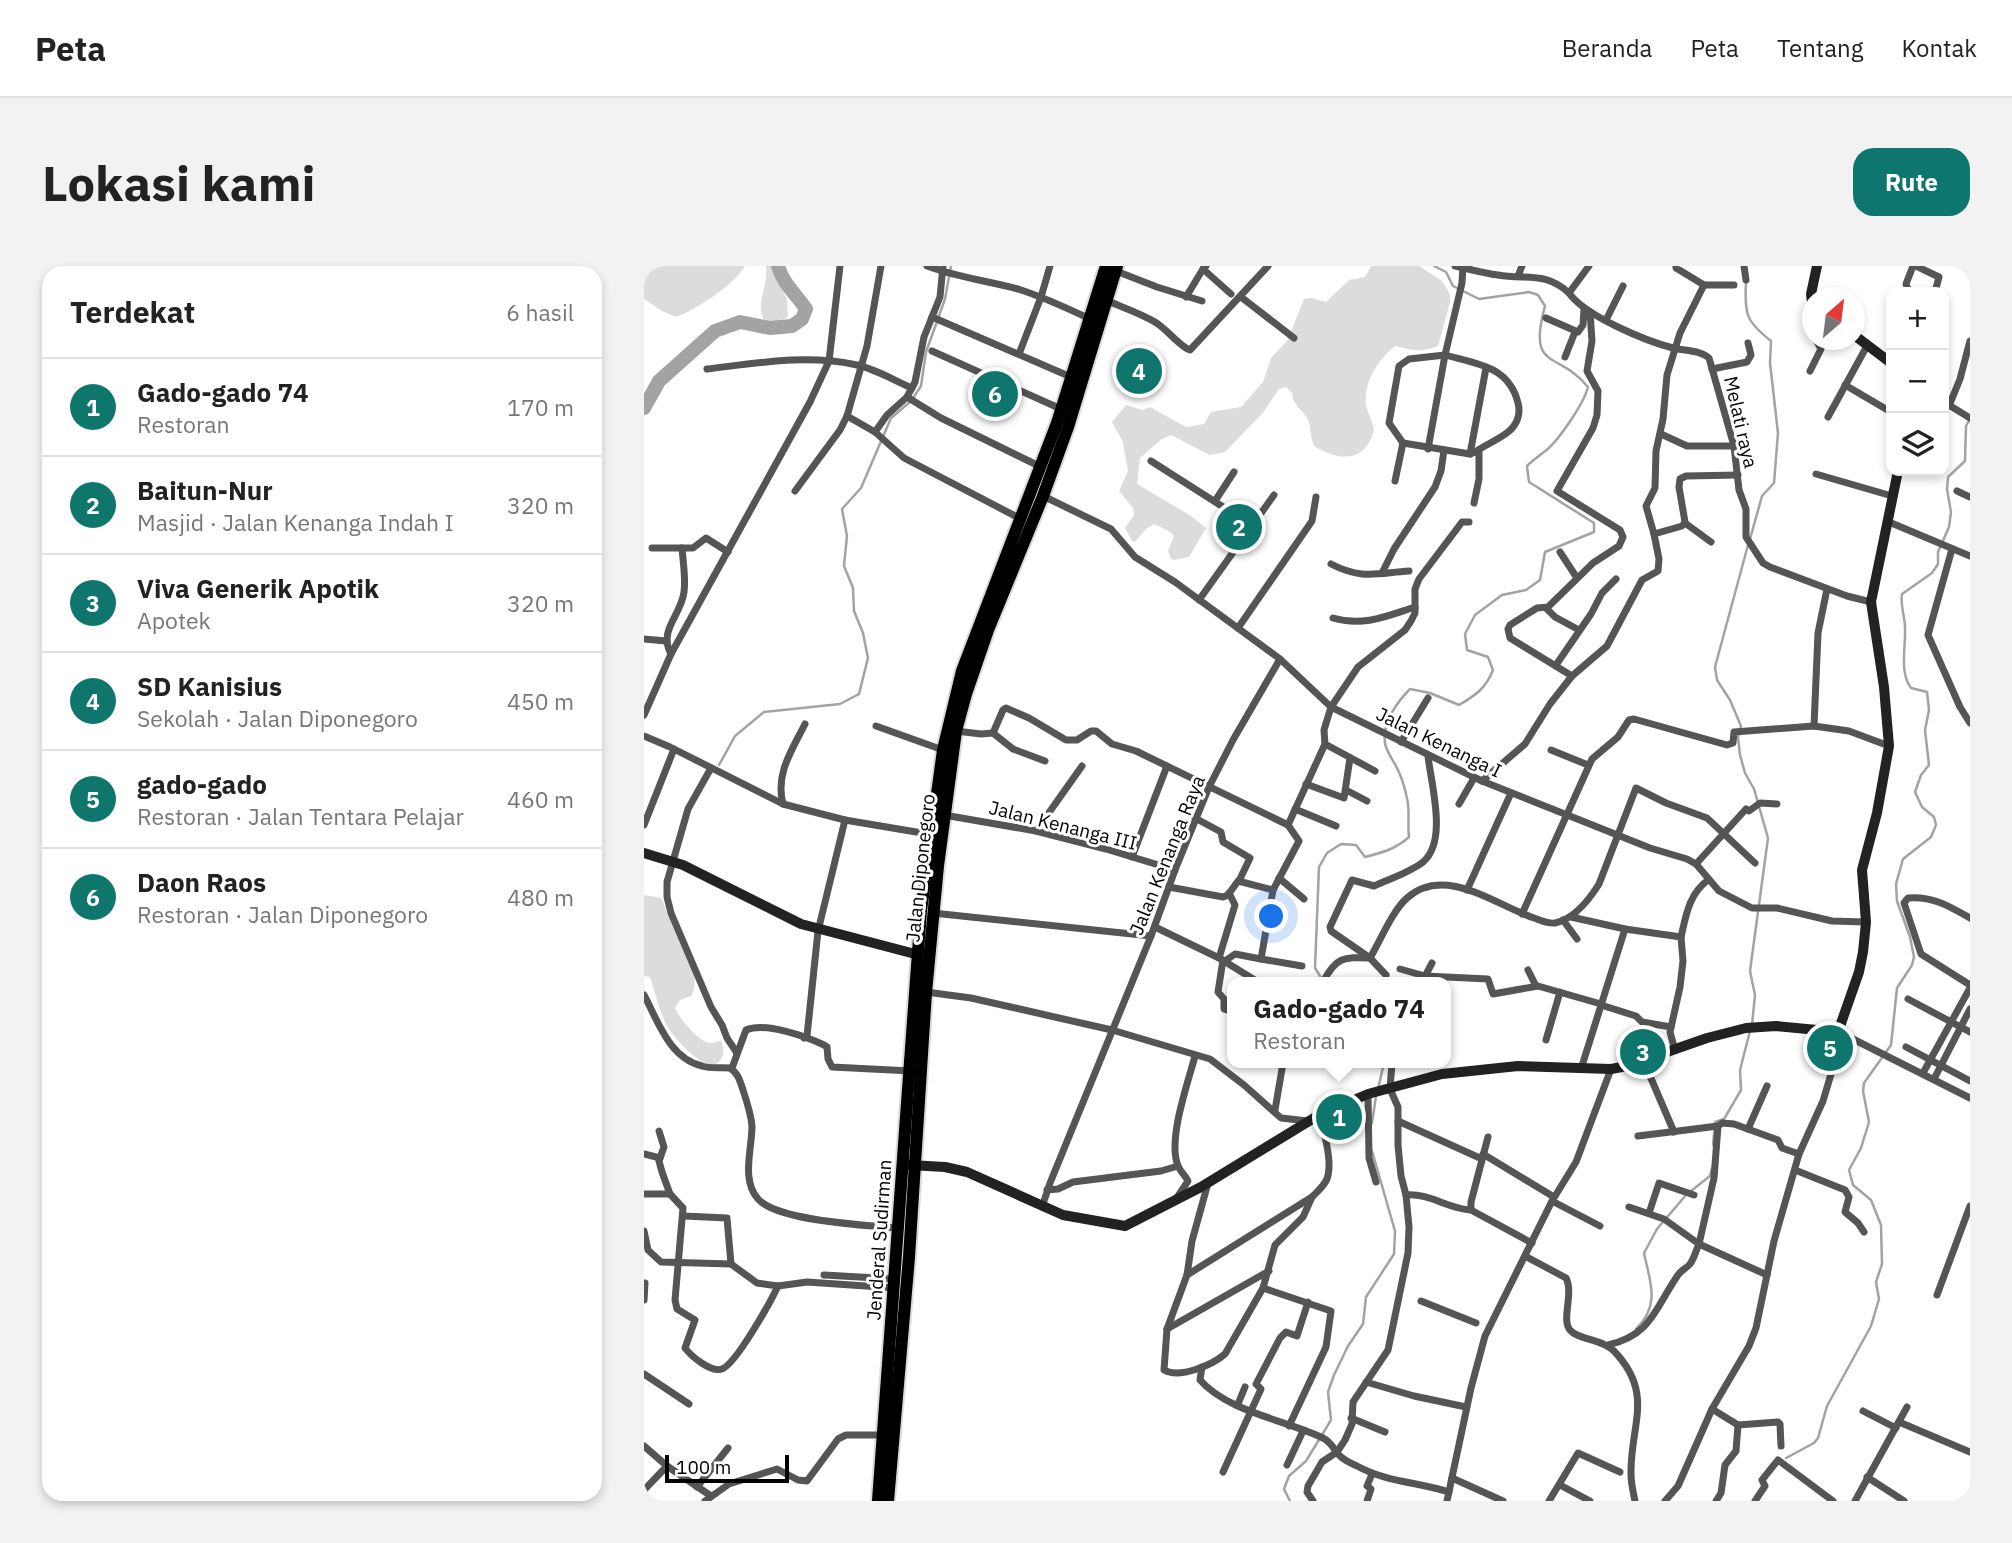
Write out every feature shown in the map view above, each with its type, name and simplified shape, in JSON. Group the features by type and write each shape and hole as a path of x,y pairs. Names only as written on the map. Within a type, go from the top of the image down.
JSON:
{"highway":[{"name":"Jalan Diponegoro","path":"888,1501 888,1436 918,1057 933,913 943,750 962,671 1017,544 1043,496 1062,425 1108,301 1113,268"},
{"name":"Jalan Diponegoro","path":"915,982 921,911 936,834 944,815 956,731 966,694 1017,544 1021,519 1041,467 1062,425 1061,409 1090,319 1113,268"},
{"name":"Jenderal Sudirman","path":"878,1501 888,1436 899,1228 910,1165 911,1071 918,1057 915,982"}],"street":[{"path":"644,715 671,654 830,361 840,266"},
{"path":"795,491 841,430 847,416 867,346 881,266"},
{"path":"927,266 1041,297 1090,319"},
{"path":"1019,354 1050,266"},
{"path":"1108,301 1155,321 1183,347 1190,350 1268,266"},
{"path":"1455,266 1497,275 1549,279 1569,293 1590,266"},
{"path":"1518,276 1522,266"},
{"path":"1676,266 1703,285 1734,285"},
{"path":"1744,266 1746,280"},
{"path":"1812,287 1817,266"},
{"path":"1907,287 1914,266 1939,277 1936,287"},
{"path":"1186,297 1205,267 1231,294"},
{"path":"1428,449 1464,267"},
{"path":"1113,268 1202,301"},
{"path":"878,434 887,415 908,397 912,388 919,370 921,346 935,318 945,271"},
{"path":"1459,804 1478,779 1521,748 1572,676 1607,646 1639,584 1659,569 1654,534 1646,506 1655,488 1656,451 1663,435 1665,387 1688,314 1703,285"},
{"path":"1606,320 1623,286"},
{"name":"Melati raya","path":"1569,293 1587,311 1606,320 1675,349 1709,358 1734,446 1739,490 1746,509 1748,540 1766,565 1871,602"},
{"path":"1241,297 1294,338"},
{"path":"1546,318 1579,332 1587,311"},
{"path":"1572,676 1508,635 1510,625 1537,608 1546,608 1593,563 1619,546 1623,537 1620,530 1557,491 1589,435 1597,415 1598,391 1587,371 1592,341 1587,311"},
{"path":"935,318 1072,377"},
{"path":"1564,357 1575,332"},
{"path":"1949,398 1968,363 1970,341"},
{"path":"1865,342 1886,359"},
{"path":"1712,369 1747,362 1751,355 1748,343"},
{"path":"1828,417 1868,344"},
{"path":"1810,371 1820,350"},
{"path":"932,351 1061,409"},
{"path":"1445,355 1486,368 1506,378 1514,392 1520,412 1508,432 1470,454 1403,443 1389,423 1399,366 1403,362 1420,356 1445,355"},
{"path":"707,369 785,359 830,361 860,366 912,388"},
{"path":"1470,454 1486,368"},
{"path":"1845,385 1886,409"},
{"path":"908,397 916,404 1041,467"},
{"path":"1949,406 1970,418"},
{"path":"847,416 878,434 904,458 1021,519"},
{"path":"1663,435 1687,446 1734,446"},
{"path":"1395,481 1403,443"},
{"path":"1382,573 1435,487 1444,450"},
{"path":"1474,503 1479,479 1479,450"},
{"path":"1151,461 1253,526"},
{"path":"1215,501 1234,472"},
{"path":"1816,474 1892,496"},
{"path":"1711,542 1685,523 1679,481 1683,477 1738,475"},
{"path":"1665,1501 1678,1486 1712,1409 1749,1346 1756,1328 1799,1154 1823,1101 1859,972 1866,922 1862,870 1877,813 1889,746 1884,687 1871,602 1897,476"},
{"path":"1957,492 1970,497"},
{"path":"1199,600 1274,495"},
{"name":"Jalan Kenanga I","path":"1043,496 1106,526 1135,557 1280,659 1331,707 1478,779 1696,864"},
{"path":"1238,628 1312,521 1316,497"},
{"path":"1288,825 1325,744 1324,730 1331,707 1364,662 1405,630 1415,614 1415,589 1422,575 1462,522 1469,522"},
{"path":"1889,522 1970,556"},
{"path":"1654,534 1685,523"},
{"path":"652,548 693,548 706,538 728,552"},
{"path":"671,654 666,641 685,590 682,548"},
{"path":"1952,549 1928,635 1960,707 1970,723"},
{"path":"1560,552 1577,578"},
{"path":"1331,564 1359,575 1409,571"},
{"path":"1556,665 1602,593 1616,579"},
{"path":"1814,726 1818,633 1828,589"},
{"path":"1334,618 1349,623 1370,621 1415,607"},
{"path":"1546,608 1555,617 1579,630"},
{"path":"644,639 666,641"},
{"name":"Jalan Kenanga Raya","path":"1042,1207 1155,927 1195,818 1233,740 1280,659"},
{"path":"1401,742 1428,698"},
{"path":"993,733 1003,710 1009,708 1066,740 1077,740 1091,731 1096,731 1112,744 1136,751 1288,825 1299,841 1273,890 1261,959"},
{"path":"1522,914 1588,765 1595,755 1618,737 1631,719 1727,745 1732,744 1734,732 1814,726 1849,731 1889,746"},
{"path":"783,804 779,784 781,775 805,724"},
{"path":"876,726 943,750"},
{"path":"956,731 993,733 1013,749 1045,761"},
{"path":"644,736 783,804 845,820 936,834"},
{"path":"1325,744 1375,771"},
{"path":"644,825 674,749"},
{"path":"1550,750 1588,765"},
{"path":"1385,975 1370,958 1331,931 1330,927 1352,880 1374,886 1421,863 1431,850 1437,825 1428,756"},
{"path":"1306,784 1343,798 1350,758"},
{"path":"1036,831 1082,766"},
{"path":"1132,857 1167,766"},
{"path":"711,768 688,809 667,882 667,897 671,913 711,1007 737,1053"},
{"path":"1370,958 1405,900 1429,887 1444,884 1467,890 1522,914 1551,923 1567,918 1591,897 1599,884 1636,788 1666,803 1700,814 1755,863"},
{"path":"1346,790 1367,801"},
{"path":"1467,890 1511,793"},
{"path":"1777,804 1758,804 1749,811 1746,809 1722,833 1696,864 1708,880 1729,897 1752,908 1777,908 1832,921 1866,922"},
{"path":"1295,809 1336,826"},
{"name":"Jalan Kenanga III","path":"944,815 1036,831 1175,870"},
{"path":"1169,887 1223,897 1239,881 1250,858 1223,842 1221,832 1195,818"},
{"path":"804,1038 807,1036 813,995 818,931 845,820"},
{"path":"644,853 675,861 773,912 818,931 919,955"},
{"path":"1279,878 1304,899"},
{"path":"1675,1050 1671,1027 1683,961 1681,937 1687,909 1696,891 1708,880"},
{"path":"1239,881 1273,890"},
{"path":"1227,1010 1224,1009 1224,999 1218,992 1222,960 1235,905 1229,893"},
{"path":"1923,1073 1970,986 1921,954 1904,903 1911,898 1930,898 1970,918"},
{"path":"933,913 1151,936"},
{"path":"1567,918 1681,937"},
{"path":"1567,918 1577,939"},
{"path":"1155,927 1250,977"},
{"path":"1581,1069 1625,929"},
{"path":"1222,960 1235,954 1302,966"},
{"path":"1326,977 1332,965 1339,960 1352,957 1370,958"},
{"path":"1425,977 1432,963"},
{"path":"1400,969 1419,977"},
{"path":"1528,970 1536,986"},
{"path":"1451,979 1488,979 1491,993 1536,986 1601,1004 1636,1016 1642,1022 1671,1027"},
{"path":"926,992 971,998 1112,1030 1210,1059 1284,1119 1309,1121"},
{"path":"1546,1040 1560,992"},
{"path":"644,995 665,1038 679,1052 702,1067 732,1069 738,1076 750,1112 748,1165 754,1192 759,1200 769,1206 814,1220 899,1228"},
{"path":"1908,999 1970,1032"},
{"path":"1934,1079 1970,1009"},
{"path":"910,1165 945,1167 967,1172 1063,1215 1125,1226 1178,1200 1319,1115 1370,1094 1442,1074 1518,1066 1611,1069 1644,1062 1746,1028 1759,1027 1776,1026 1841,1033 1970,1098"},
{"path":"732,1069 746,1030 753,1027 771,1027 826,1046 832,1067 911,1071"},
{"path":"1906,1047 1970,1081"},
{"path":"1178,1200 1188,1181 1178,1166 1175,1155 1177,1128 1195,1056"},
{"path":"1644,1062 1674,1132"},
{"path":"1275,1111 1282,1068"},
{"path":"1313,1501 1307,1492 1308,1486 1322,1462 1336,1452 1348,1435 1352,1423 1353,1402 1388,1350 1408,1253 1406,1195 1399,1163 1398,1107 1388,1089 1391,1068"},
{"path":"1447,1501 1479,1353 1482,1326 1525,1256 1553,1199 1576,1162 1611,1069"},
{"path":"1748,1129 1767,1086"},
{"path":"1370,1094 1368,1157 1376,1182"},
{"path":"1204,1185 1187,1275 1167,1329 1164,1346 1165,1372 1176,1373 1202,1367 1216,1361 1232,1345 1263,1288 1275,1245 1303,1217 1312,1197 1328,1177 1327,1143 1319,1115"},
{"path":"1398,1121 1483,1157 1600,1226"},
{"path":"1638,1136 1715,1127 1722,1123 1734,1124 1778,1140 1782,1148 1799,1154"},
{"path":"1608,1345 1632,1337 1645,1327 1657,1312 1679,1273 1690,1264 1699,1244 1714,1178 1715,1127"},
{"path":"659,1131 664,1147 660,1166 670,1195 683,1208 684,1216 676,1305 677,1309 695,1320 685,1348 713,1369 722,1369 738,1351 778,1286"},
{"path":"1471,1210 1488,1137"},
{"path":"644,1154 660,1158"},
{"path":"1047,1190 1073,1182 1161,1171 1178,1166"},
{"path":"1795,1170 1845,1190 1849,1197 1845,1212 1864,1232"},
{"path":"1649,1213 1659,1184 1691,1194"},
{"path":"644,1194 670,1195"},
{"path":"1406,1195 1419,1195 1460,1210 1471,1210 1532,1243"},
{"path":"1187,1275 1312,1197"},
{"path":"1937,1295 1970,1206"},
{"path":"1629,1208 1666,1220 1699,1244 1767,1275"},
{"path":"684,1216 727,1218 731,1264"},
{"path":"644,1231 648,1250 655,1259 680,1264 731,1264 757,1283 778,1286 807,1282 895,1283"},
{"path":"1525,1256 1562,1275 1568,1281 1567,1323 1571,1332 1608,1345 1626,1368 1639,1398 1630,1476 1635,1501"},
{"path":"1167,1329 1269,1271"},
{"path":"824,1275 895,1283"},
{"path":"644,1300 645,1283"},
{"path":"1263,1288 1331,1311 1328,1342 1289,1426"},
{"path":"1422,1301 1482,1326"},
{"path":"1223,1472 1261,1387 1256,1384 1286,1332 1297,1336 1308,1302"},
{"path":"1202,1367 1199,1377 1202,1382 1251,1411 1321,1437 1330,1442 1344,1459 1372,1474 1449,1492"},
{"path":"644,1374 690,1404"},
{"path":"1366,1382 1466,1407"},
{"path":"1238,1404 1245,1388"},
{"path":"1854,1501 1907,1407"},
{"path":"1712,1409 1738,1425 1778,1422 1781,1446"},
{"path":"1863,1411 1970,1452"},
{"path":"1351,1418 1385,1433"},
{"path":"1716,1501 1721,1493 1725,1465 1736,1451 1738,1425"},
{"path":"1287,1465 1303,1431"},
{"path":"644,1446 697,1487 708,1499 739,1479 777,1469 798,1480 807,1481 838,1439 846,1435 888,1436"},
{"path":"697,1487 727,1448"},
{"path":"1549,1501 1578,1453 1620,1472"},
{"path":"1755,1501 1765,1486 1761,1481 1778,1460 1833,1501"},
{"path":"644,1490 667,1466"},
{"path":"1367,1501 1371,1489 1367,1486 1372,1474"},
{"path":"1867,1477 1905,1501"},
{"path":"1452,1478 1503,1501"},
{"path":"1560,1485 1590,1501"}],"shaded area":[{"path":"644,266 745,266 733,281 714,296 676,317 644,299"},
{"path":"766,266 772,266 787,300 788,316 780,323 764,320 762,314 761,300"},
{"path":"1371,266 1419,266 1442,281 1450,294 1450,302 1438,346 1411,350 1395,346 1373,372 1367,387 1366,404 1374,430 1365,449 1358,454 1343,456 1315,447 1309,421 1296,404 1292,393 1286,387 1279,389 1262,414 1225,452 1210,455 1171,435 1162,439 1140,458 1137,484 1206,528 1189,557 1171,559 1168,551 1174,536 1154,524 1135,542 1132,541 1125,528 1134,515 1133,508 1119,491 1128,471 1123,442 1112,422 1126,405 1143,410 1150,407 1186,427 1204,424 1211,412 1241,407 1263,382 1271,358 1287,341 1304,299 1326,302 1349,280 1365,277"},
{"path":"644,895 661,898 663,901 694,975 691,996 680,1000 675,1008 694,1034 709,1043 721,1041 723,1053 717,1063 704,1062 688,1051 675,1037 661,1014 650,977 644,976"}],"waterway":[{"path":"644,408 659,381 715,331 740,322 770,328 792,326 802,319 806,309 786,284 778,266"},
{"path":"719,765 735,736 764,712 840,704 859,694 868,658 863,633 854,611 853,588 844,566 847,536 842,509 861,488 891,418 911,401 921,386 926,352 945,299 951,266"},
{"path":"1321,977 1315,968 1319,867 1327,853 1341,844 1356,845 1365,857 1394,848 1409,837 1405,791 1385,743 1388,721 1396,707 1410,689 1430,693 1459,705 1471,698 1487,682 1493,670 1488,657 1467,650 1465,634 1475,615 1502,595 1526,590 1540,580 1545,552 1594,532 1594,523 1529,482 1527,466 1550,447 1563,431 1588,387 1543,351 1540,327 1545,306 1538,295 1529,292 1479,299 1453,286 1446,272 1434,266"},
{"path":"1746,283 1749,317 1771,341 1770,363 1778,433 1774,483 1762,496 1750,539"},
{"path":"1786,1458 1814,1443 1818,1438 1827,1406 1871,1326 1879,1299 1876,1282 1882,1264 1881,1225 1871,1200 1853,1185 1849,1170 1861,1148 1869,1122 1864,1083 1891,1045 1897,988 1914,957 1897,901 1896,884 1903,859 1931,837 1936,825 1934,817 1922,807 1915,792 1921,775 1929,765 1925,730 1929,710 1927,692 1911,688 1905,675 1902,594 1932,573 1938,564 1938,552 1949,527 1951,512 1948,477 1965,461 1966,426 1970,419"},
{"path":"1748,545 1715,667 1717,680 1730,700 1741,726 1738,737 1740,755 1745,773 1754,789 1768,838 1750,971 1755,995 1752,1025"},
{"path":"1713,1145 1715,1122 1724,1119 1741,1090 1740,1070 1750,1031"},
{"path":"1378,1089 1383,1068"},
{"path":"1372,1123 1376,1096"},
{"path":"1290,1501 1284,1489 1289,1476 1306,1461 1331,1420 1328,1392 1334,1375 1348,1346 1363,1324 1366,1297 1394,1254 1395,1231 1372,1151"},
{"path":"1691,1191 1710,1176 1712,1168"},
{"path":"1636,1329 1649,1311 1652,1293 1644,1253 1657,1229 1686,1195"}],"place":[{"name":"SD Kanisius","path":"1139,371"},
{"name":"Daon Raos","path":"995,394"},
{"name":"Baitun-Nur","path":"1239,527"},
{"name":"gado-gado","path":"1830,1048"},
{"name":"Viva Generik Apotik","path":"1643,1052"},
{"name":"Gado-gado 74","path":"1339,1117"}]}
